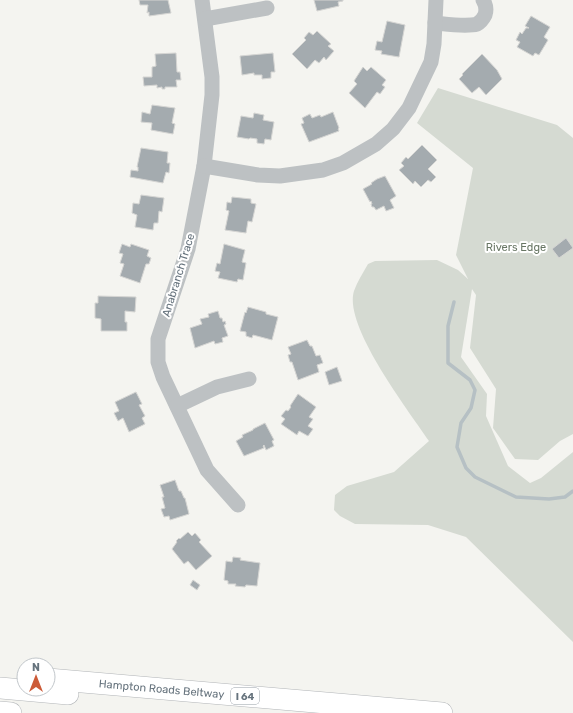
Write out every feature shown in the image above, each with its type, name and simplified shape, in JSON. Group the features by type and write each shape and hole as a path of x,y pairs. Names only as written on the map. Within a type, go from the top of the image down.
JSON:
{"highway":[{"path":"0,675 16,676"},
{"name":"Hampton Roads Beltway","path":"56,680 442,713"},
{"path":"0,688 282,713"},
{"path":"0,712 11,713"}],"street":[{"name":"Anabranch Trace","path":"202,0 212,77 212,96 204,166 188,249 158,339 158,362 163,377 207,470 238,505"},
{"path":"204,166 258,175 280,176 323,170 343,163 376,144 393,129 409,108 431,62 434,44 436,0"},
{"path":"435,23 477,24 483,20 486,12 485,4 482,0"},
{"path":"205,19 267,8"},
{"path":"177,406 217,387 249,379"}],"green space":[{"name":"Rivers Edge","path":"438,88 557,125 573,138 573,434 560,441 538,460 515,459 493,428 496,389 470,348 476,295 472,289 461,357 487,394 486,416 508,466 530,483 541,478 573,452 573,642 466,537 428,525 355,524 340,516 334,510 335,495 347,486 394,472 429,441 380,368 358,325 353,306 354,291 357,284 368,264 375,261 437,260 458,270 468,279 456,255 473,168 417,123"}],"building":[{"path":"139,0 168,0 171,13 149,16 149,12 147,13 148,5 140,5"},
{"path":"314,0 343,1 338,2 339,6 317,11"},
{"path":"531,16 550,27 544,37 548,40 539,55 535,53 533,56 517,47 520,42 516,40 520,32 522,34 526,28 529,28 525,26"},
{"path":"387,21 405,25 399,57 381,54 382,51 375,50 377,41 382,42"},
{"path":"317,31 331,44 328,46 334,51 326,60 324,57 319,63 315,60 307,69 292,54 306,40 304,38 309,32 313,35"},
{"path":"176,53 177,72 180,72 181,80 176,80 177,87 165,87 165,89 162,89 162,87 157,88 157,85 144,86 143,77 152,77 152,67 156,66 155,54"},
{"path":"273,53 275,72 271,72 271,78 262,79 262,75 254,75 254,73 242,75 240,56"},
{"path":"482,54 497,70 502,79 486,95 479,87 472,93 459,79"},
{"path":"363,67 367,71 371,67 386,80 382,85 385,87 380,94 377,92 365,108 349,93 357,84 354,81"},
{"path":"152,105 175,108 172,123 175,124 173,134 151,130 152,123 141,122 142,112 150,114"},
{"path":"333,112 339,131 309,142 301,124 304,123 302,118 310,114 312,118 320,115 321,117"},
{"path":"254,113 264,115 263,120 274,122 271,140 265,139 264,144 257,143 257,139 237,137 241,116 253,118"},
{"path":"422,145 437,160 428,169 436,177 431,182 428,180 421,187 415,181 413,184 399,170 404,166 401,163 406,157 408,159"},
{"path":"141,148 168,152 167,163 170,163 169,173 166,172 163,183 130,177 131,170 138,171 137,167"},
{"path":"385,176 396,196 390,200 394,208 386,211 384,206 376,210 372,207 371,201 370,202 363,189 377,179"},
{"path":"141,195 164,198 162,212 159,211 158,223 154,223 153,230 135,227 137,215 132,213 133,203 139,204"},
{"path":"232,197 251,199 251,203 256,204 252,222 248,221 246,233 225,230 229,211 226,210 227,202 231,203"},
{"path":"566,238 573,248 559,258 552,249"},
{"path":"122,244 130,247 131,244 149,250 147,256 151,258 149,264 146,264 140,283 120,276 124,264 120,263 123,254 119,253"},
{"path":"224,244 245,250 242,262 246,263 243,280 238,279 237,282 218,278 220,272 215,271 217,263 220,264"},
{"path":"98,296 136,297 135,312 125,311 127,331 101,331 101,319 95,318 95,303 98,303"},
{"path":"248,307 278,317 272,340 253,335 252,338 246,336 246,332 240,331 245,312 246,313"},
{"path":"218,311 220,318 222,318 223,322 225,321 226,324 224,325 228,336 222,338 223,342 215,344 214,341 195,348 190,328 202,324 200,319 209,317 208,314"},
{"path":"307,340 310,346 312,346 316,356 320,355 323,363 317,365 319,372 298,380 292,362 290,362 288,355 291,354 288,347"},
{"path":"337,367 342,381 329,385 325,372"},
{"path":"136,392 142,404 139,405 145,416 142,418 145,424 129,432 123,418 118,421 114,413 119,411 115,402"},
{"path":"298,394 316,407 309,417 313,419 308,426 313,429 308,436 299,431 297,435 281,424 285,419 281,416 286,410 288,411"},
{"path":"265,423 274,440 272,441 274,446 266,450 264,445 264,448 244,456 236,441 243,437 242,435"},
{"path":"175,480 179,491 181,491 185,498 189,514 170,520 169,516 164,517 161,509 165,508 162,497 164,497 160,485"},
{"path":"188,532 192,536 195,533 201,540 199,542 212,556 196,570 188,561 184,564 172,549 177,542 176,541"},
{"path":"233,557 241,558 240,560 260,563 257,586 235,586 236,584 228,584 228,581 224,580 226,561 232,562"},
{"path":"193,580 200,585 197,590 190,585"}],"waterway":[{"path":"454,302 448,326 448,363 470,380 475,390 471,408 461,423 457,447 466,468 475,477 516,497 549,499 565,497 573,491"}]}
